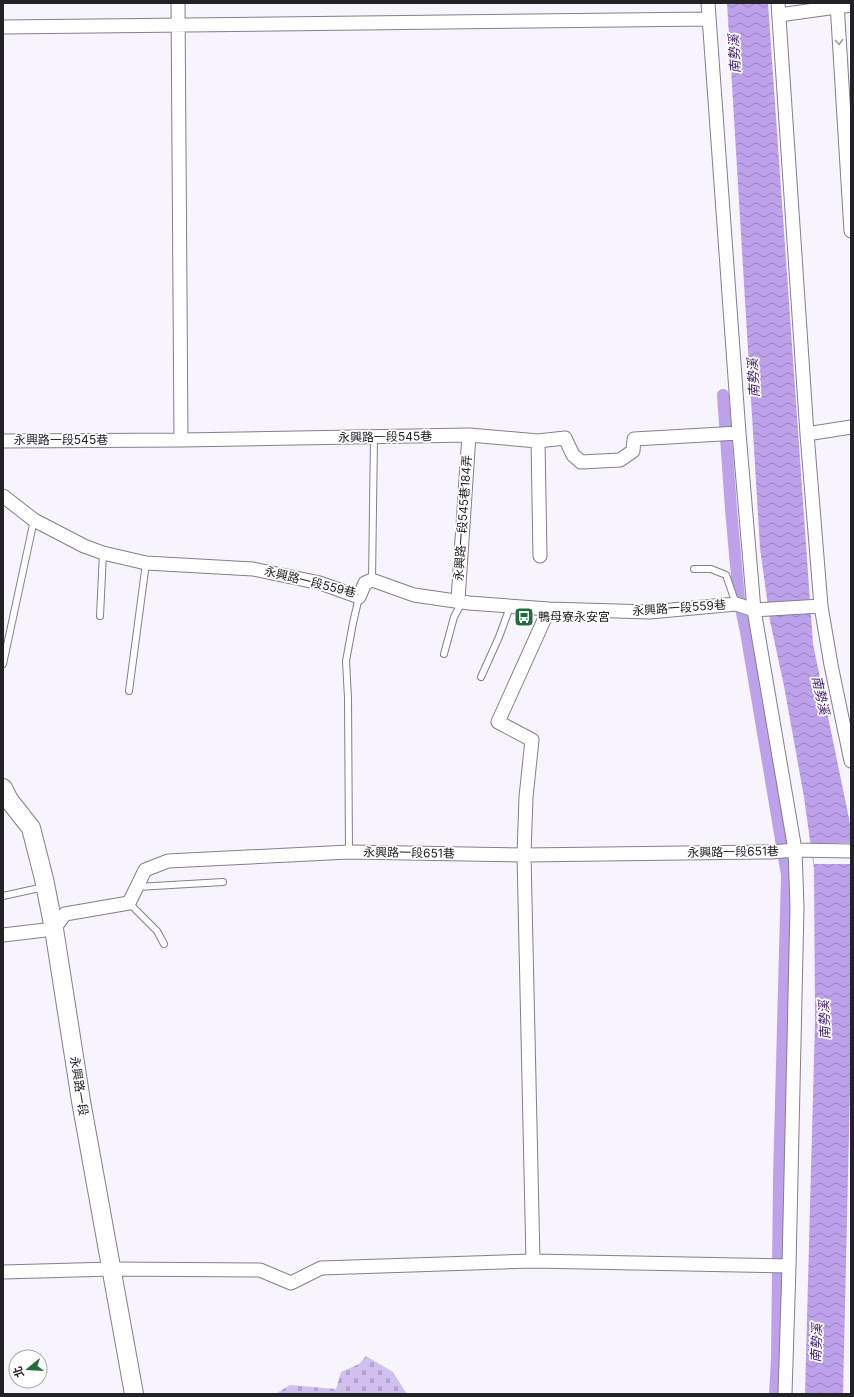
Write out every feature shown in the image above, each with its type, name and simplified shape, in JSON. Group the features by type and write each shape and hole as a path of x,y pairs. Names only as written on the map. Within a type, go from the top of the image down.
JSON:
{"street":[{"path":"178,3 181,440"},
{"path":"708,3 740,433 759,610 795,850 797,907 790,1266 785,1394"},
{"path":"837,5 851,231"},
{"path":"851,5 779,9 808,434 816,606 831,664 851,761"},
{"path":"3,27 709,19"},
{"path":"808,434 851,427"},
{"name":"永興路一段545巷","path":"3,441 181,440 469,435 538,441 565,438 573,455 581,462 620,460 633,451 634,439 740,433"},
{"name":"永興路一段545巷184弄","path":"460,601 469,435"},
{"path":"538,441 540,556"},
{"name":"永興路一段559巷","path":"3,496 34,520 84,546 103,552 146,563 254,569 320,583 359,597 365,583 372,580 414,594 510,607 650,612 736,604 759,610"},
{"path":"759,610 816,606"},
{"path":"533,1261 524,855 526,797 532,740 498,722 549,609"},
{"name":"永興路一段","path":"5,795 31,828 45,886 54,929 81,1101 134,1394"},
{"name":"永興路一段651巷","path":"129,903 145,870 168,861 348,852 524,855 772,852 795,850 851,851"},
{"path":"3,935 54,929 64,914 129,903"},
{"path":"3,1272 112,1269 260,1270 291,1283 321,1268 533,1261 790,1266"}],"lane":[{"path":"372,580 374,437"},
{"path":"3,664 34,520"},
{"path":"100,616 103,552"},
{"path":"129,691 146,563"},
{"path":"694,569 711,570 726,575 736,604"},
{"path":"348,852 348,698 346,661 359,597"},
{"path":"444,654 460,601"},
{"path":"481,677 500,637 510,607"},
{"path":"137,887 223,882"},
{"path":"3,896 45,886"},
{"path":"129,903 157,931 164,944"}],"green space":[{"path":"366,1356 393,1372 407,1394 275,1394 290,1385 336,1389 341,1372 359,1364"}],"water":[{"name":"南勢溪","path":"727,3 768,3 813,644 851,828 851,1046 843,1394 805,1394 815,1021 814,869 804,797 784,686 770,621 760,548"}],"pier":[{"path":"812,843 851,843 851,864 814,864"}],"waterway":[{"path":"723,395 739,599 746,632 787,875 775,1394"}],"place":[{"name":"鴨母寮永安宮","path":"524,617"}]}
